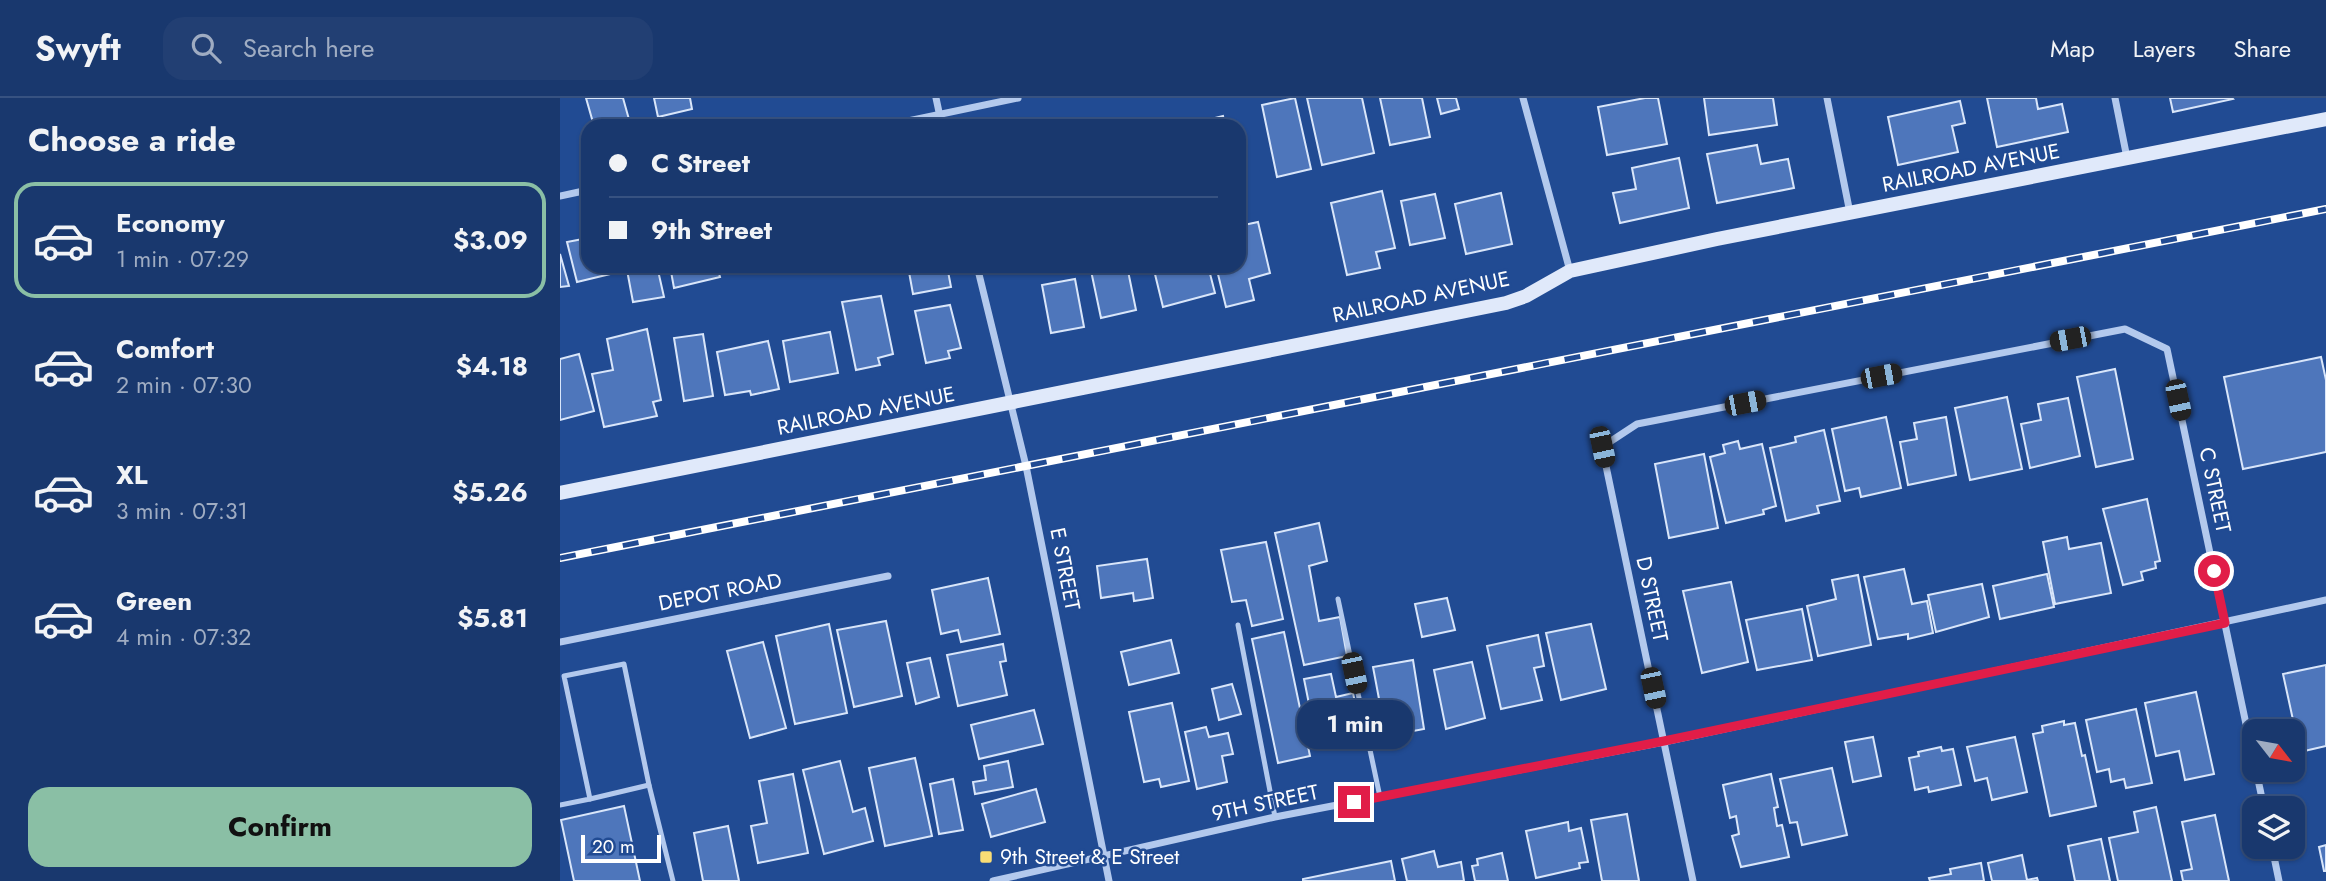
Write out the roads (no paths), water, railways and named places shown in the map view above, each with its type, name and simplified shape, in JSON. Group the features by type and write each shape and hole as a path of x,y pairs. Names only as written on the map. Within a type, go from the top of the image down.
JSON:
{"street":[{"path":"936,98 940,119"},
{"path":"916,119 1018,98"},
{"path":"1523,98 1570,271"},
{"path":"1827,98 1850,213"},
{"path":"2115,98 2127,158"},
{"name":"RAILROAD AVENUE","path":"560,494 1506,303 1526,296 1570,271 2326,119"},
{"path":"560,196 581,192"},
{"name":"E STREET","path":"979,273 1043,544 1108,881"},
{"name":"C STREET","path":"1602,447 1637,424 2124,328 2167,349 2245,719"},
{"name":"D STREET","path":"1602,447 1693,881"},
{"name":"DEPOT ROAD","path":"560,642 888,576"},
{"name":"9TH STREET","path":"993,881 1275,817 1664,741 2326,600"},
{"path":"2274,859 2279,881"}],"lane":[{"path":"1338,599 1380,797"},
{"path":"1238,625 1275,817"},
{"path":"590,799 564,676 624,664 649,785 673,881"},
{"path":"560,805 649,785"}],"railway":[{"path":"560,558 2326,209"}],"place":[{"name":"9th Street & E Street","path":"986,857"}]}
